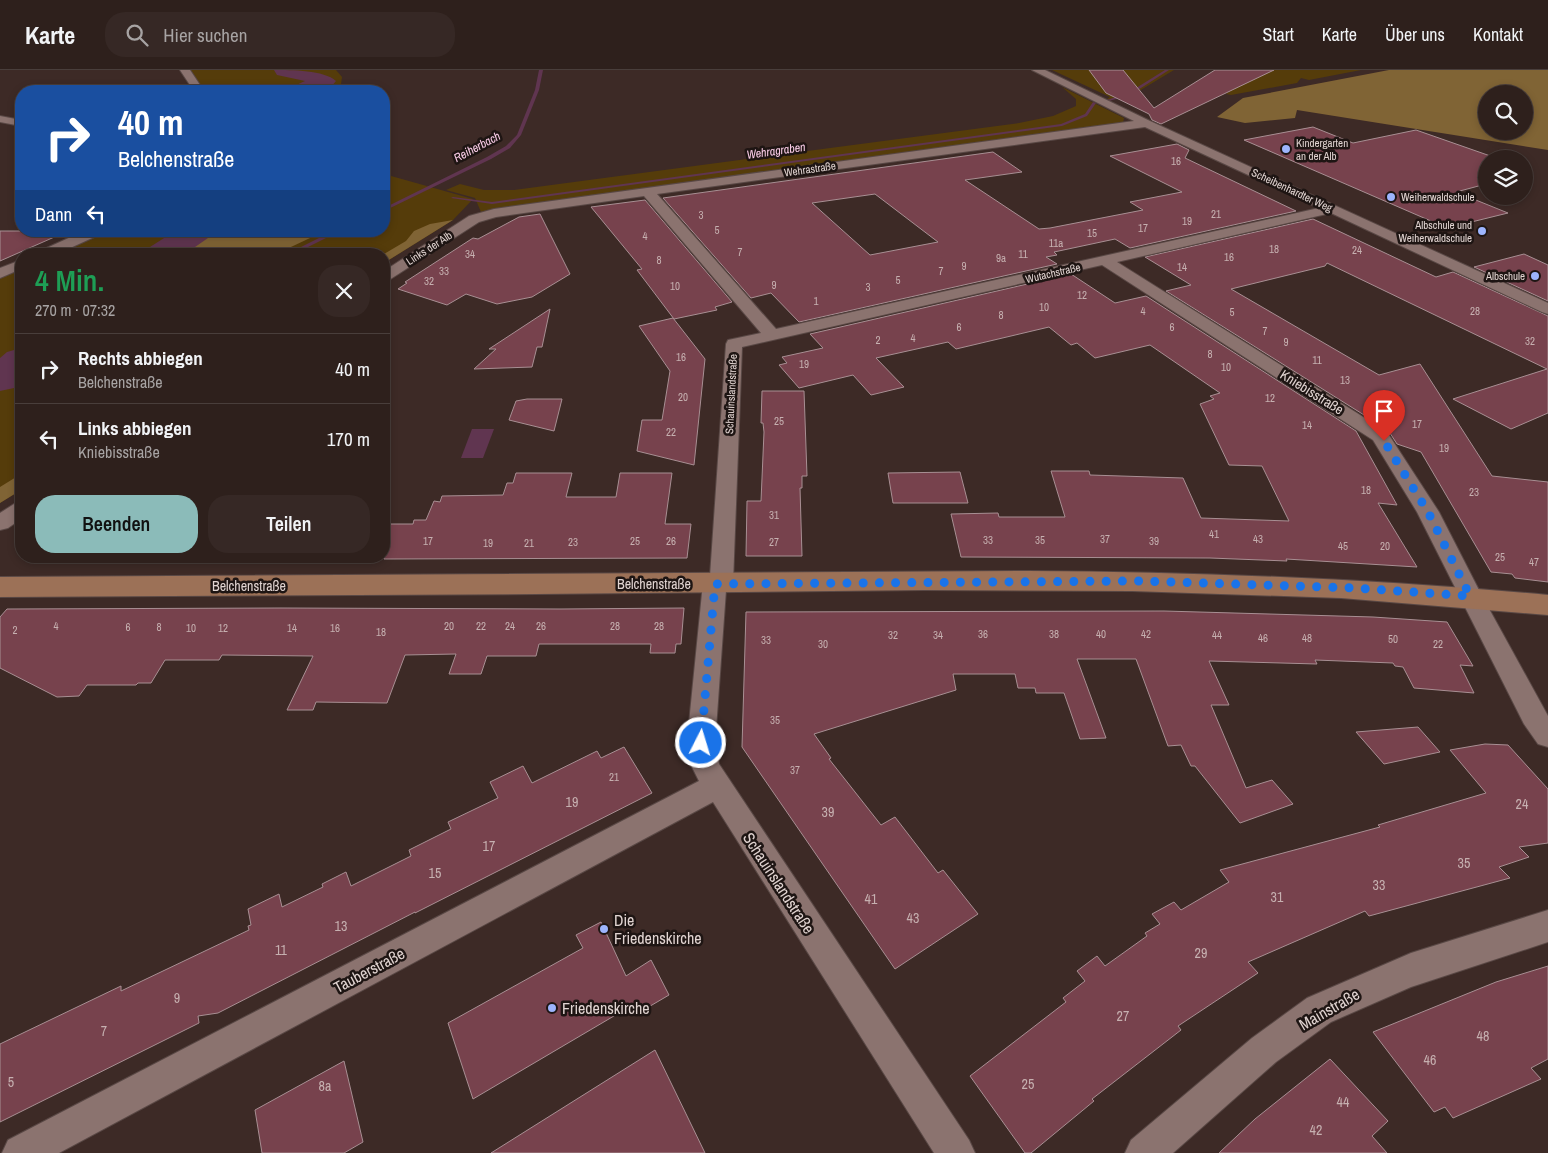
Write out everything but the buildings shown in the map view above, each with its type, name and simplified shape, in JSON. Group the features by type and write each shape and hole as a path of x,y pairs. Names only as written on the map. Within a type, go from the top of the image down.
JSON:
{"street":[{"path":"185,70 195,85"},
{"name":"Scheibenhardter Weg","path":"1037,70 1146,123 1548,309"},
{"path":"0,119 15,121"},
{"name":"Wehrastraße","path":"474,219 494,213 647,191 1146,123"},
{"path":"647,191 772,335"},
{"name":"Wutachstraße","path":"772,335 1105,262 1333,209"},
{"name":"Links der Alb","path":"390,273 474,219"},
{"path":"58,248 83,237"},
{"name":"Kniebisstraße","path":"1105,262 1380,436 1428,512 1533,716 1548,736"},
{"path":"0,274 15,267"},
{"name":"Schauinslandstraße","path":"772,335 734,344 718,583 701,743 706,767 716,786 956,1153"},
{"path":"0,523 15,513"},
{"name":"Belchenstraße","path":"0,587 1126,581 1355,588 1470,596 1548,605"},
{"name":"Tauberstraße","path":"21,1153 716,786"},
{"name":"Mainstraße","path":"1144,1153 1264,1050 1319,1010 1411,970 1548,926"}],"shaded area":[{"path":"190,70 336,70 342,77 341,85 201,85"},
{"path":"1052,70 1174,70 1134,94 1110,100 1107,99 1110,97"},
{"path":"1258,70 1361,70 1309,80 1301,78 1297,83 1231,95 1226,94"},
{"path":"1389,70 1548,70 1548,150 1485,140 1533,140 1533,85 1478,85 1478,139 1297,110 1295,118 1245,123 1217,117 1243,98"},
{"path":"1062,87 1124,118 1123,123 481,212 475,198 446,190 460,184 484,190 514,190 1019,123 1053,116 1076,106 1076,99"},
{"path":"390,176 473,199 453,220 390,259 390,248 68,248 93,237 390,237"},
{"path":"453,220 390,259 390,250 406,241 414,231 430,224"},
{"path":"196,237 312,237 289,248 179,248"},
{"path":"15,272 15,494 0,503 0,278"},
{"path":"472,429 494,429 483,458 461,458"},
{"path":"15,478 15,494 0,503 0,487"}],"waterway":[{"path":"285,70 320,78 324,81 315,85"},
{"name":"Reiherbach","path":"390,207 508,147 519,135 537,90 541,70"},
{"path":"1109,100 1129,94 1167,70"},
{"name":"Wehragraben","path":"453,198 492,203 1062,125 1086,115 1094,103"},
{"path":"171,248 188,237"},
{"name":"Reiherbach","path":"302,248 325,237"},
{"path":"0,379 15,365"},
{"name":"Reiherbach","path":"0,381 15,375"}],"place":[{"name":"Kindergarten an der Alb","path":"1286,149"},
{"name":"Weiherwaldschule","path":"1391,197"},
{"name":"Albschule und Weiherwaldschule","path":"1482,231"},
{"name":"Albschule","path":"1535,276"},
{"name":"Die Friedenskirche","path":"604,929"},
{"name":"Friedenskirche","path":"552,1008"}],"route":[{"path":"701,743 715,584 1140,581 1355,588 1470,596 1428,512 1384,441"}]}
